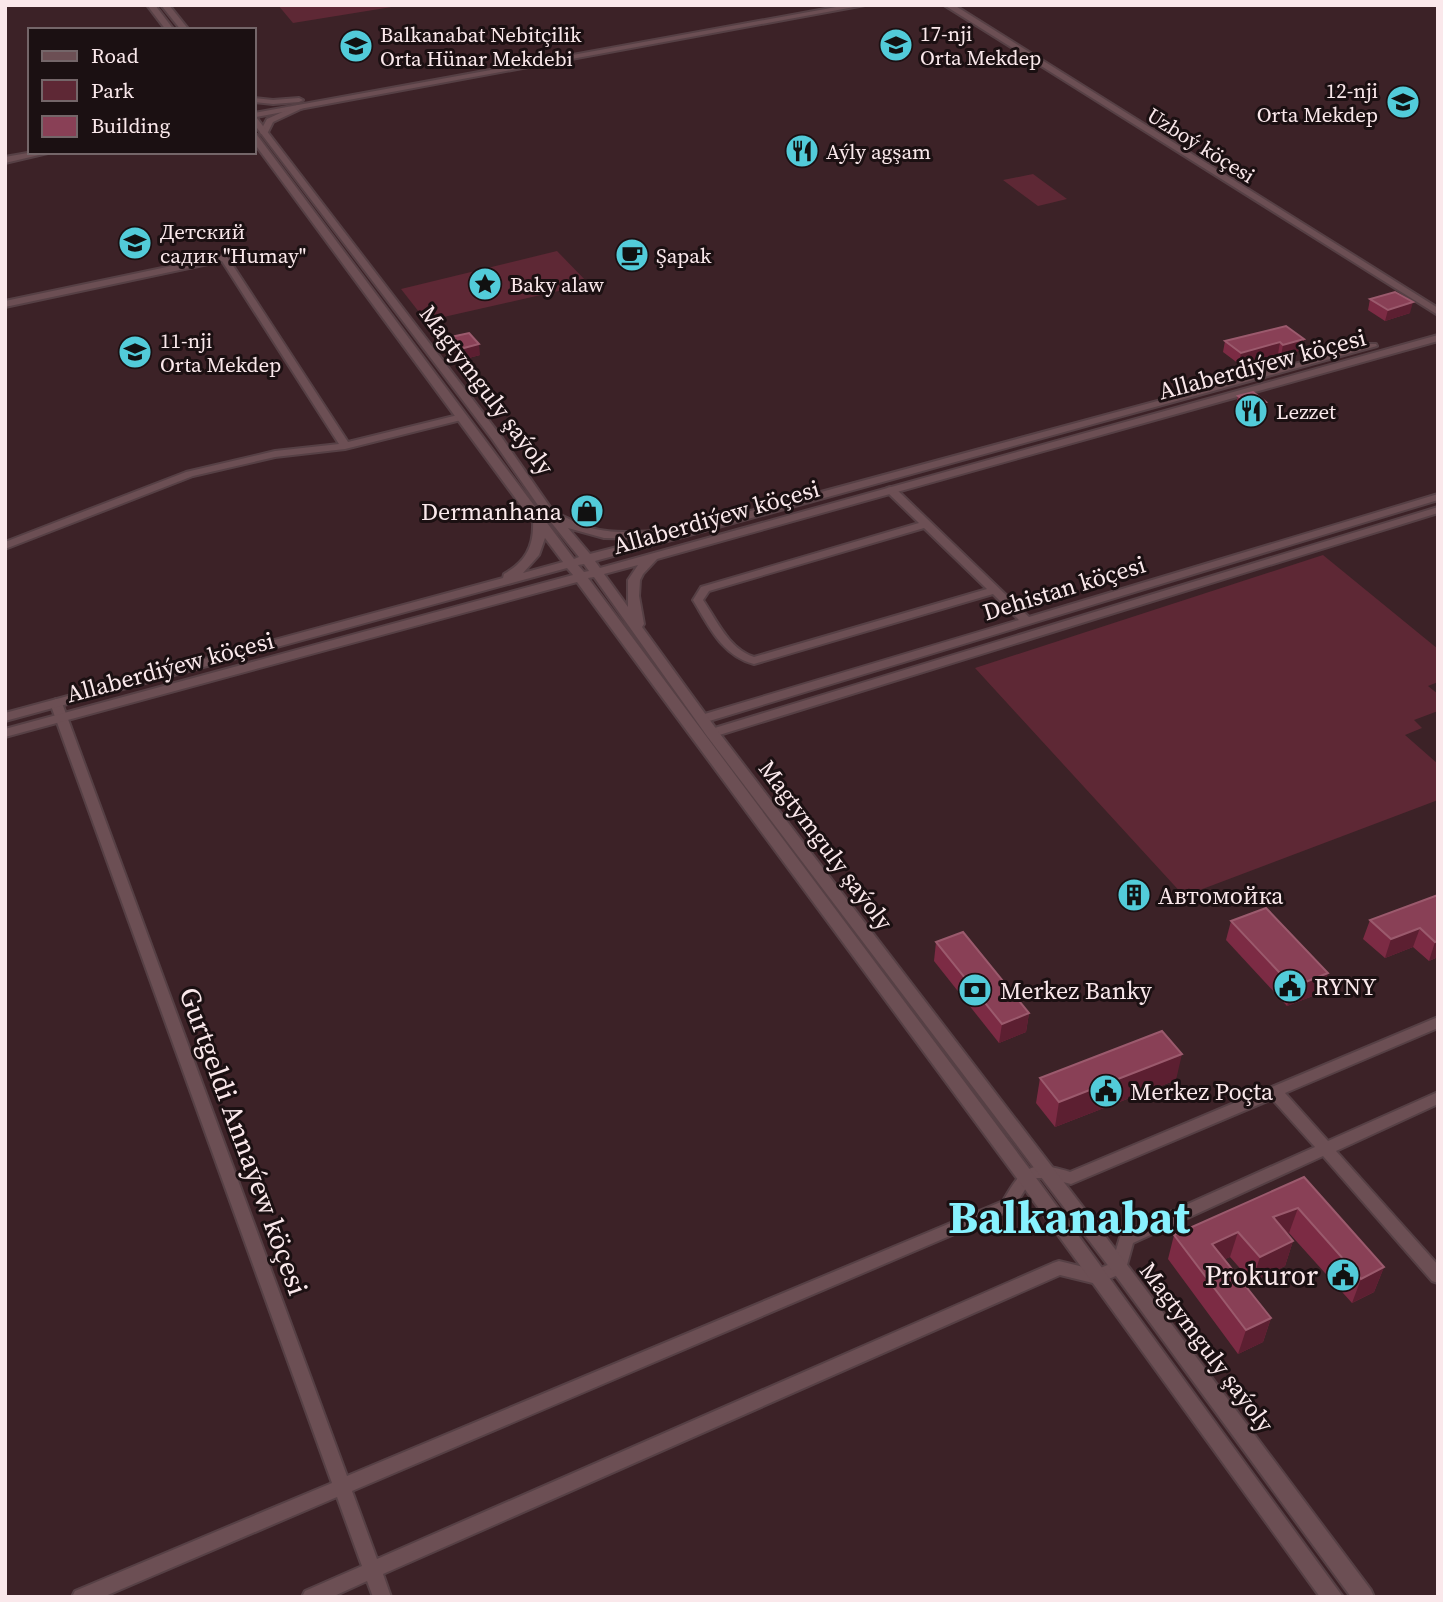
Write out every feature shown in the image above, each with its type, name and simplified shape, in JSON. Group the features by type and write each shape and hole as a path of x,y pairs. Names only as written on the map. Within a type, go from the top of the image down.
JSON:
{"street":[{"path":"151,5 168,28"},
{"path":"166,5 183,28"},
{"path":"256,116 300,104 833,5"},
{"path":"256,108 300,104 861,5"},
{"name":"Uzboý köçesi","path":"948,5 1438,312"},
{"name":"Uzboý köçesi","path":"960,5 1438,303"},
{"path":"256,100 300,104"},
{"path":"259,134 270,121 300,104"},
{"name":"Magtymguly şaýoly","path":"259,134 462,417 542,515 592,566 712,733 1119,1266 1364,1597"},
{"name":"Magtymguly şaýoly","path":"259,134 488,426 570,565 1025,1176 1333,1597"},
{"path":"5,153 28,149"},
{"path":"5,160 37,154"},
{"path":"5,304 224,258 345,446"},
{"name":"Allaberdiýew köçesi","path":"5,733 580,577 592,566 713,524 1438,329"},
{"name":"Allaberdiýew köçesi","path":"5,717 570,565 592,566 664,554 1438,338"},
{"path":"5,546 190,474 275,454 345,446 462,417"},
{"path":"891,490 1027,621"},
{"name":"Dehistan köçesi","path":"702,719 1438,497"},
{"name":"Dehistan köçesi","path":"712,733 1438,510"},
{"path":"495,584 516,573 535,554 542,515 576,530 594,534 662,535 713,524"},
{"path":"926,524 705,589 698,600 733,651 742,659 754,660 995,590"},
{"path":"645,638 638,624 631,587 642,565 664,554"},
{"name":"Gurtgeldi Annaýew köçesi","path":"56,703 382,1597"},
{"path":"81,1597 1008,1205 1025,1176 1044,1169 1072,1178 1438,1022"},
{"path":"1275,1092 1438,1276"},
{"path":"312,1597 1059,1268 1097,1277 1119,1266 1126,1239 1438,1098"}],"green space":[{"path":"278,5 404,5 293,23"},
{"path":"1033,174 1067,199 1038,206 1003,180"},
{"path":"557,251 589,284 426,321 401,289"},
{"path":"1323,555 1438,649 1438,682 1428,686 1438,694 1438,711 1414,720 1422,728 1405,735 1438,764 1438,800 1184,896 975,668"}],"building":[{"path":"1395,292 1413,302 1388,310 1370,299"},
{"path":"1286,326 1304,339 1283,345 1280,342 1241,353 1225,341"},
{"path":"469,333 479,344 460,349 451,337"},
{"path":"1253,392 1266,402 1251,406 1238,396"},
{"path":"1138,881 1147,890 1133,896 1124,886"},
{"path":"1438,895 1438,941 1435,942 1420,928 1391,939 1370,920"},
{"path":"1266,908 1328,973 1293,987 1231,921"},
{"path":"963,932 1029,1013 1002,1024 936,942"},
{"path":"1162,1031 1182,1054 1059,1102 1040,1078"},
{"path":"1304,1177 1384,1267 1361,1279 1298,1208 1273,1217 1293,1241 1260,1257 1238,1232 1212,1244 1271,1318 1246,1330 1174,1235"}],"place":[{"name":"17-nji Orta Mekdep","path":"896,45"},
{"name":"Balkanabat Nebitçilik Orta Hünar Mekdebi","path":"356,46"},
{"name":"12-nji Orta Mekdep","path":"1403,102"},
{"name":"Aýly agşam","path":"802,151"},
{"name":"Детский садик \"Humay\"","path":"135,243"},
{"name":"Şapak","path":"632,255"},
{"name":"Baky alaw","path":"485,284"},
{"name":"11-nji Orta Mekdep","path":"135,352"},
{"name":"Lezzet","path":"1251,411"},
{"name":"Dermanhana","path":"587,511"},
{"name":"Автомойка","path":"1134,895"},
{"name":"RYNY","path":"1290,986"},
{"name":"Merkez Banky","path":"975,990"},
{"name":"Merkez Poçta","path":"1106,1091"},
{"name":"Prokuror","path":"1343,1275"}],"district":[{"name":"Balkanabat","path":"1069,1216"}]}
